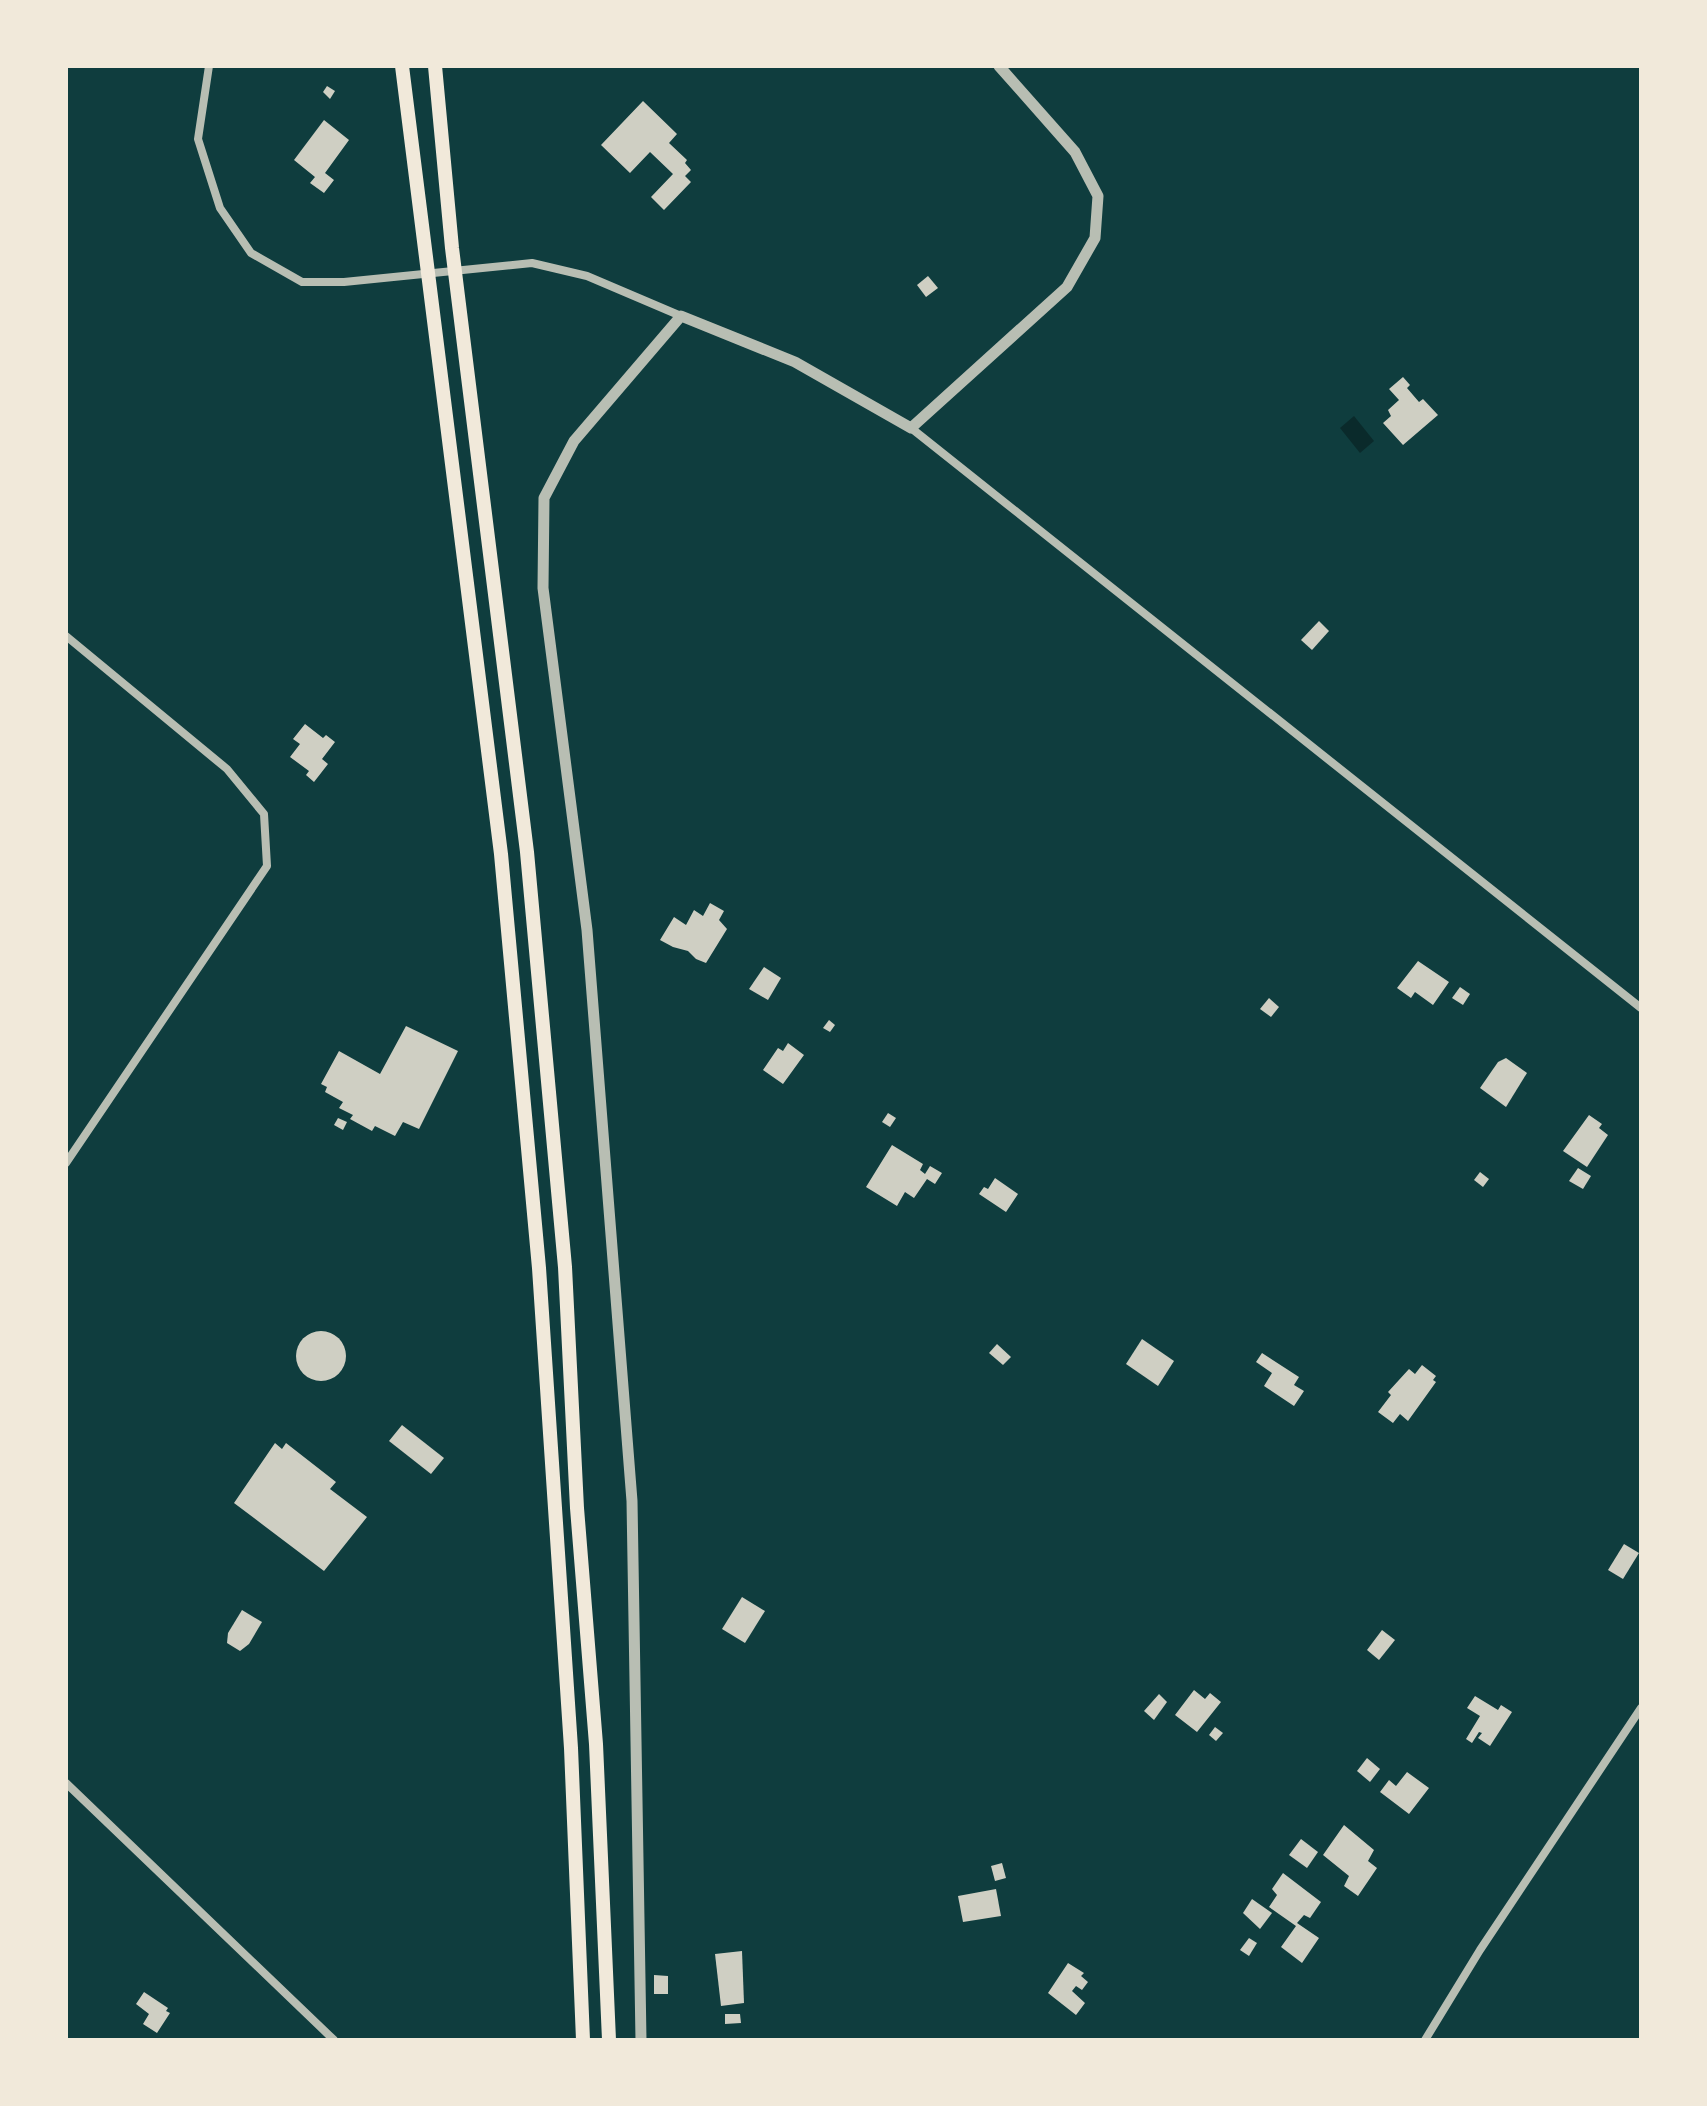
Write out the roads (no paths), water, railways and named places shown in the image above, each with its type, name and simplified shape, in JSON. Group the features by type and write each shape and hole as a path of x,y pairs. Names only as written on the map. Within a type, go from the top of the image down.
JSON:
{"highway":[{"path":"402,66 501,854 535,1220 571,1748 583,2040"},
{"path":"435,66 452,248 527,852 565,1267 577,1508 596,1744 609,2040"}],"street":[{"path":"209,66 198,139 220,208 251,253 302,282 344,282 532,263 587,276 795,362 911,428 1641,1008"},
{"path":"911,428 1067,287 1095,238 1098,196 1075,152 999,66"},
{"path":"641,2040 632,1501 587,930 543,588 544,498 574,441 681,316"},
{"path":"66,636 227,769 264,814 267,866 66,1163"},
{"path":"1425,2040 1480,1950 1641,1708"},
{"path":"66,1783 334,2040"}],"water":[{"path":"1354,416 1374,441 1360,453 1340,428"}]}
